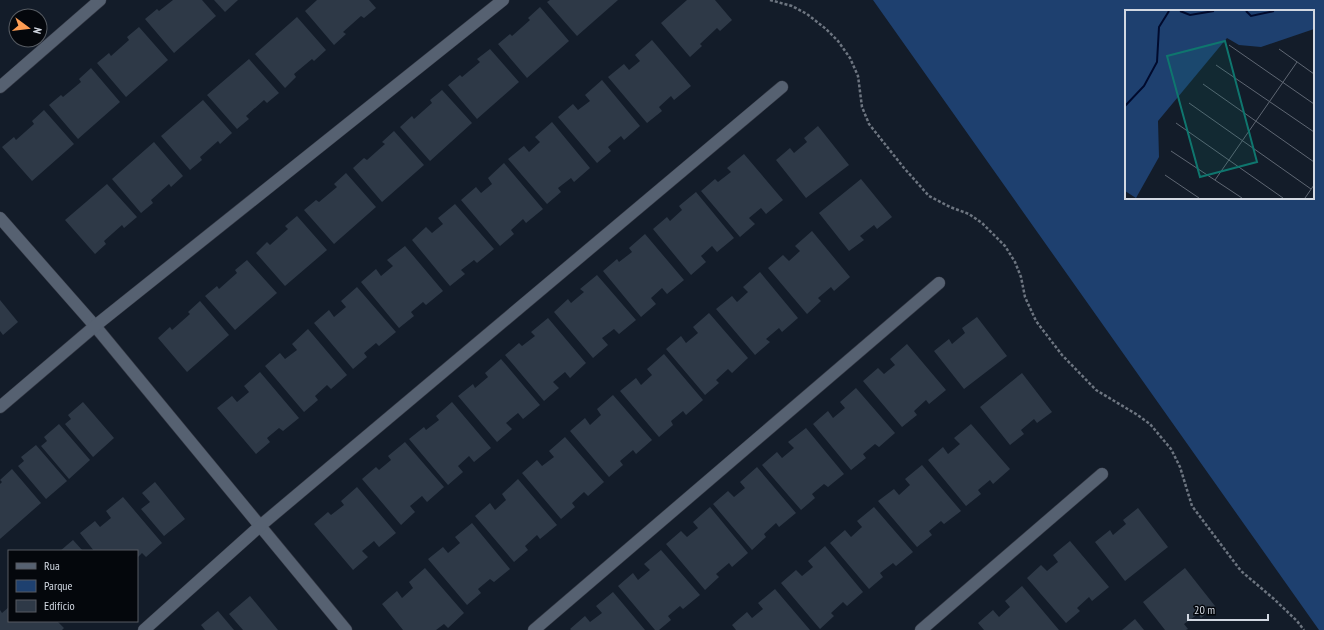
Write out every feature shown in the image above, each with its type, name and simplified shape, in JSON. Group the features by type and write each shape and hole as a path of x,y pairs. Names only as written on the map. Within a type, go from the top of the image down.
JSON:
{"street":[{"path":"0,87 100,0"},
{"path":"0,407 95,326 503,0"},
{"path":"144,630 260,526 782,87"},
{"path":"0,218 95,326 346,630"},
{"path":"534,630 939,283"},
{"path":"921,630 1102,474"}],"path":[{"path":"770,0 792,6 807,14 838,41 850,58 858,76 862,107 869,124 904,168 929,196 950,207 969,214 982,223 1005,246 1015,262 1021,277 1024,297 1036,321 1062,355 1096,390 1150,424 1171,449 1180,467 1192,506 1241,571 1274,599 1297,621 1304,630"}],"green space":[{"path":"873,0 1324,0 1324,630 1319,630"}],"building":[{"path":"173,0 202,0 216,16 174,53 145,19 157,9 159,11"},
{"path":"214,0 238,0 225,12"},
{"path":"317,0 369,0 376,8 364,18 361,16 343,32 346,34 334,45 305,11"},
{"path":"550,0 618,0 577,36 547,2"},
{"path":"687,0 715,0 732,20 720,31 717,28 700,44 702,46 690,57 661,23"},
{"path":"540,7 569,41 527,78 498,44 510,34 512,36 530,20 528,18"},
{"path":"297,17 326,50 314,61 312,59 294,74 296,77 285,88 255,54"},
{"path":"139,27 168,60 126,97 97,63 109,53 111,56 129,40 127,37"},
{"path":"652,40 691,86 674,100 671,96 659,107 662,111 647,123 608,77 624,64 629,70 640,61 635,55"},
{"path":"490,49 519,82 477,119 448,85 460,75 462,77 480,62 477,59"},
{"path":"249,59 279,93 267,103 264,100 246,116 249,119 237,129 207,95"},
{"path":"91,68 120,102 78,139 49,105 61,95 63,97 81,82 79,79"},
{"path":"602,80 640,126 624,140 621,136 608,147 611,151 597,163 558,117 573,104 578,110 590,101 585,95"},
{"path":"442,90 472,123 430,161 400,127 412,116 414,119 432,103 430,100"},
{"path":"203,100 232,133 220,144 218,141 200,157 202,160 190,170 161,136"},
{"path":"44,110 74,144 32,181 2,147 14,137 16,140 34,124 32,121"},
{"path":"552,122 590,168 574,182 571,178 558,188 561,192 547,204 508,159 524,146 529,152 540,142 535,137"},
{"path":"818,126 849,165 806,198 776,160 790,148 794,153 807,142 804,138"},
{"path":"394,131 424,165 382,202 353,168 364,158 367,160 385,144 382,142"},
{"path":"154,142 183,176 171,187 169,184 151,200 153,203 141,213 112,179"},
{"path":"744,154 783,200 766,214 761,208 749,218 755,224 740,237 701,191 715,179 718,182 731,172 727,168"},
{"path":"504,163 543,209 526,223 523,219 511,230 514,234 500,246 461,200 476,187 481,193 492,184 488,178"},
{"path":"346,173 376,207 334,244 304,210 316,200 319,202 337,187 334,184"},
{"path":"861,179 892,217 877,229 874,225 860,236 864,240 849,251 819,213"},
{"path":"107,184 137,217 124,228 122,225 104,241 106,244 95,254 65,220"},
{"path":"696,192 734,238 717,252 712,246 701,256 706,262 691,275 653,229 667,217 670,221 682,210 679,206"},
{"path":"455,204 494,249 477,263 474,260 461,270 465,274 450,286 412,240 426,227 432,233 443,224 438,218"},
{"path":"297,216 327,250 285,286 256,253 267,242 270,245 288,229 285,226"},
{"path":"812,231 850,277 834,291 831,287 818,298 821,301 807,314 768,268 783,255 789,261 800,251 795,246"},
{"path":"645,234 684,280 667,294 662,288 651,298 656,304 641,317 603,271 617,259 619,262 632,252 629,248"},
{"path":"405,246 443,291 426,305 423,302 411,312 414,316 399,328 361,282 376,269 381,276 393,266 387,260"},
{"path":"247,260 277,293 235,330 205,296 217,286 219,289 237,273 235,270"},
{"path":"760,272 798,318 782,332 779,328 766,339 770,342 755,355 716,309 732,296 737,302 748,292 743,287"},
{"path":"597,275 636,320 619,334 614,329 602,338 608,345 593,358 554,312 568,299 571,303 584,292 580,289"},
{"path":"357,287 396,332 379,346 376,343 364,353 367,357 353,369 314,323 329,310 334,317 346,307 341,301"},
{"path":"0,300 18,322 3,335 0,331"},
{"path":"200,301 229,335 187,372 158,338 170,327 172,330 190,314 188,312"},
{"path":"709,313 748,358 732,373 728,369 716,380 719,383 705,395 666,349 681,336 686,343 698,333 693,327"},
{"path":"977,317 1007,356 964,389 934,351 949,339 952,344 965,333 962,328"},
{"path":"548,318 586,363 570,378 565,372 553,382 559,388 544,401 505,355 519,343 522,346 535,336 531,332"},
{"path":"308,329 347,375 331,389 327,385 315,396 318,400 304,412 265,366 280,353 285,359 297,350 292,344"},
{"path":"907,344 946,390 929,404 926,400 914,411 917,415 902,427 863,381 878,368 884,374 895,365 890,359"},
{"path":"664,354 703,400 686,415 683,411 671,421 673,425 659,437 620,391 636,378 641,385 652,375 647,369"},
{"path":"501,359 540,405 523,419 518,413 506,423 512,429 497,442 458,396 473,384 475,388 488,377 485,373"},
{"path":"260,372 299,418 283,431 279,428 267,438 270,442 256,454 217,408 232,396 237,402 249,392 244,386"},
{"path":"1022,373 1052,412 1037,423 1034,419 1021,430 1024,434 1010,445 980,407"},
{"path":"856,388 895,433 879,447 875,444 863,454 866,458 851,470 813,424 828,411 833,418 845,408 840,402"},
{"path":"613,395 652,440 636,454 633,450 620,461 623,465 609,477 570,431 585,418 590,425 601,415 597,409"},
{"path":"83,402 114,438 93,457 65,424 71,419 68,415"},
{"path":"452,402 491,448 474,462 469,456 458,466 463,472 448,485 409,439 424,427 426,430 439,420 436,416"},
{"path":"59,424 90,460 69,479 41,446 47,441 44,437"},
{"path":"971,424 1010,469 993,484 990,480 978,490 981,494 966,506 928,460 943,447 948,454 960,444 954,438"},
{"path":"806,428 844,474 828,487 824,484 812,494 815,498 801,510 762,465 777,452 782,458 794,448 788,442"},
{"path":"565,437 604,482 588,496 584,492 572,503 575,507 561,519 522,473 537,460 542,466 554,457 549,451"},
{"path":"405,442 444,487 427,502 422,496 410,506 415,512 401,525 362,479 376,467 379,470 391,460 388,456"},
{"path":"36,445 67,481 46,499 18,466 24,461 21,457"},
{"path":"922,465 961,511 944,524 941,521 929,531 932,535 917,547 878,501 894,489 899,495 910,485 905,479"},
{"path":"757,467 796,513 779,527 776,523 764,534 766,537 752,550 713,504 728,491 734,497 745,488 740,482"},
{"path":"12,469 41,503 0,539 0,484 2,482 0,480"},
{"path":"518,479 557,525 540,539 537,535 525,546 528,550 514,562 475,516 490,503 495,510 506,500 502,494"},
{"path":"155,482 185,519 164,536 141,509 150,502 142,493"},
{"path":"357,487 396,533 379,547 374,541 362,551 368,557 353,570 314,524 328,512 331,515 344,505 341,501"},
{"path":"123,497 162,543 146,557 142,553 138,557 138,550 93,550 80,533 95,521 100,527 111,518 106,511"},
{"path":"710,507 748,553 732,567 729,563 716,574 719,577 705,590 666,544 681,531 687,537 698,528 693,522"},
{"path":"874,507 913,552 896,566 893,563 880,573 883,577 869,589 830,543 845,530 851,537 862,527 857,521"},
{"path":"1138,508 1168,547 1125,581 1095,542 1110,530 1113,535 1126,524 1123,520"},
{"path":"472,523 510,569 494,582 490,579 478,589 481,593 467,605 428,559 443,547 448,553 460,543 455,537"},
{"path":"73,540 82,550 61,550"},
{"path":"1070,541 1109,587 1092,601 1089,597 1077,608 1080,611 1066,623 1027,578 1041,565 1047,571 1058,562 1053,555"},
{"path":"825,546 863,592 847,606 843,602 831,613 834,616 820,629 781,583 796,570 802,576 813,567 808,561"},
{"path":"661,550 700,595 683,609 680,606 668,616 671,620 659,630 655,630 618,586 633,573 638,580 650,570 644,564"},
{"path":"425,568 464,613 448,628 444,624 436,630 403,630 382,604 397,591 402,598 413,588 409,582"},
{"path":"1185,568 1215,606 1201,618 1198,614 1184,624 1188,629 1186,630 1165,630 1143,602"},
{"path":"1022,586 1059,630 984,630 978,623 993,610 999,617 1010,607 1005,601"},
{"path":"775,589 810,630 736,630 732,625 747,612 752,618 763,609 758,603"},
{"path":"613,592 645,630 570,629 585,616 590,622 602,613 596,606"},
{"path":"250,596 278,630 243,630 229,614"},
{"path":"8,608 8,622 58,622 64,628 62,630 0,630 0,610 2,613"},
{"path":"218,611 234,630 205,630 201,625"},
{"path":"1135,619 1144,630 1122,630"}]}
